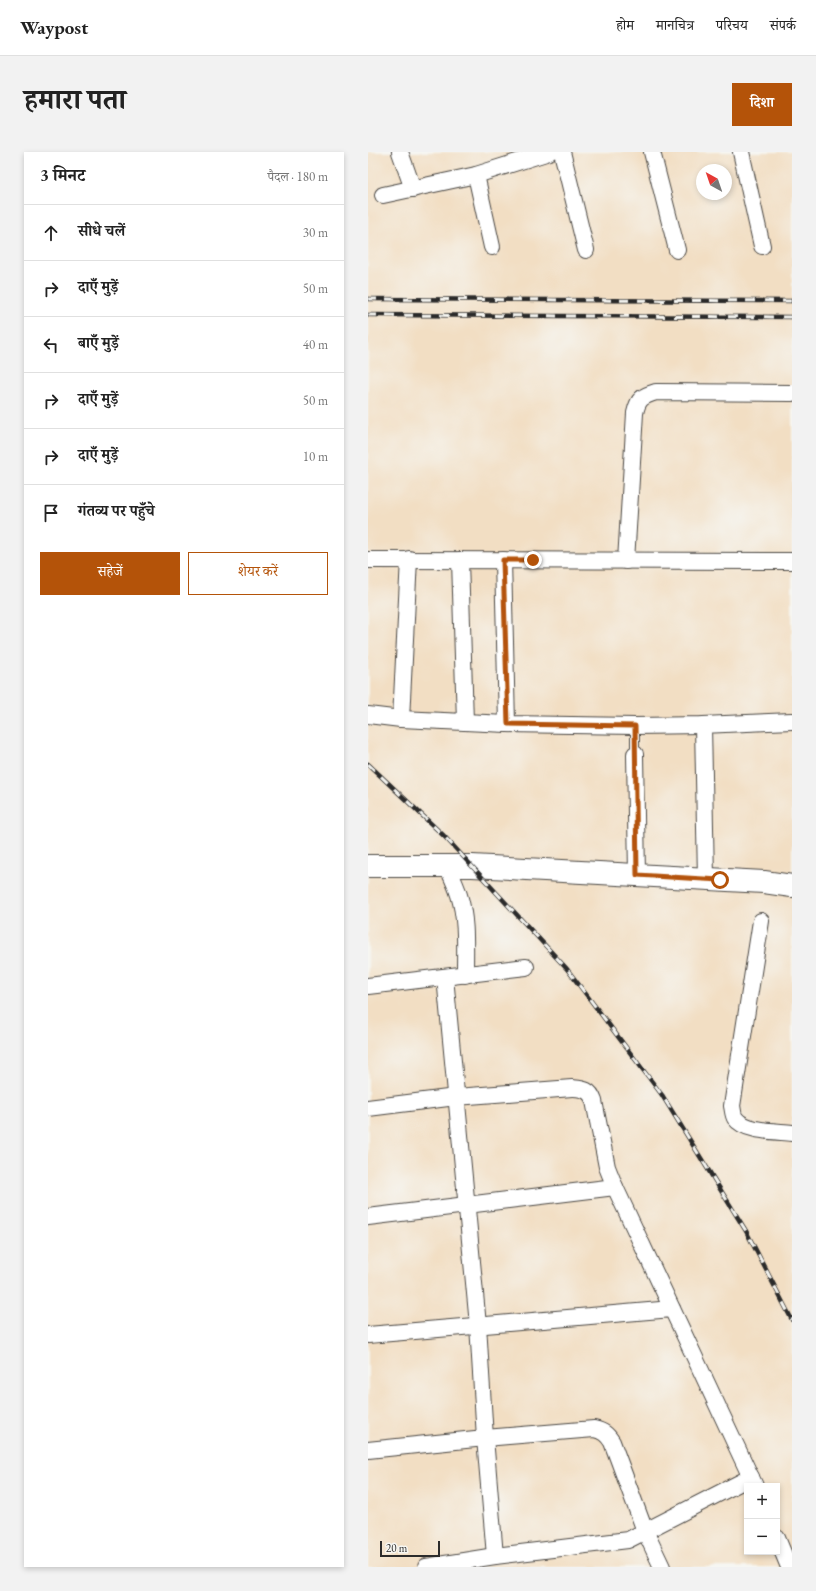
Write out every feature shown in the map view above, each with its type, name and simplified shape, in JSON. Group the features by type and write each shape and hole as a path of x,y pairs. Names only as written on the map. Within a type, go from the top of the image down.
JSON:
{"street":[{"path":"400,152 413,189"},
{"path":"383,196 476,175 549,152"},
{"path":"562,152 586,250"},
{"path":"652,152 676,250"},
{"path":"741,152 762,246"},
{"path":"476,175 492,247"},
{"path":"626,561 635,413 637,403 644,395 656,392 792,394"},
{"path":"401,719 409,559"},
{"path":"368,560 792,561"},
{"path":"460,560 465,722"},
{"path":"503,560 508,724"},
{"path":"368,715 401,719 508,724 635,726 703,726 792,721"},
{"path":"703,726 706,879"},
{"path":"635,754 637,875"},
{"path":"368,866 447,866 764,882 792,886"},
{"path":"447,866 459,895 463,911 465,931 465,975"},
{"path":"761,921 732,1106 734,1117 742,1126 792,1133"},
{"path":"368,986 526,968"},
{"path":"445,977 478,1325 485,1438 495,1556"},
{"path":"368,1108 456,1097 572,1088 587,1090 592,1095 594,1101 607,1167 615,1187 753,1482 628,1540 495,1556 426,1567"},
{"path":"368,1217 615,1187"},
{"path":"368,1334 672,1309"},
{"path":"368,1450 594,1429 602,1431 608,1435 612,1442 645,1531 662,1567"},
{"path":"780,1545 790,1567"}],"lane":[{"path":"635,726 635,754"}],"railway":[{"path":"368,299 792,301"},
{"path":"368,315 792,317"},
{"path":"368,764 444,836 567,969 662,1095 746,1231 792,1320"}],"route":[{"path":"533,560 503,560 508,724 635,726 637,875 720,880"}]}
